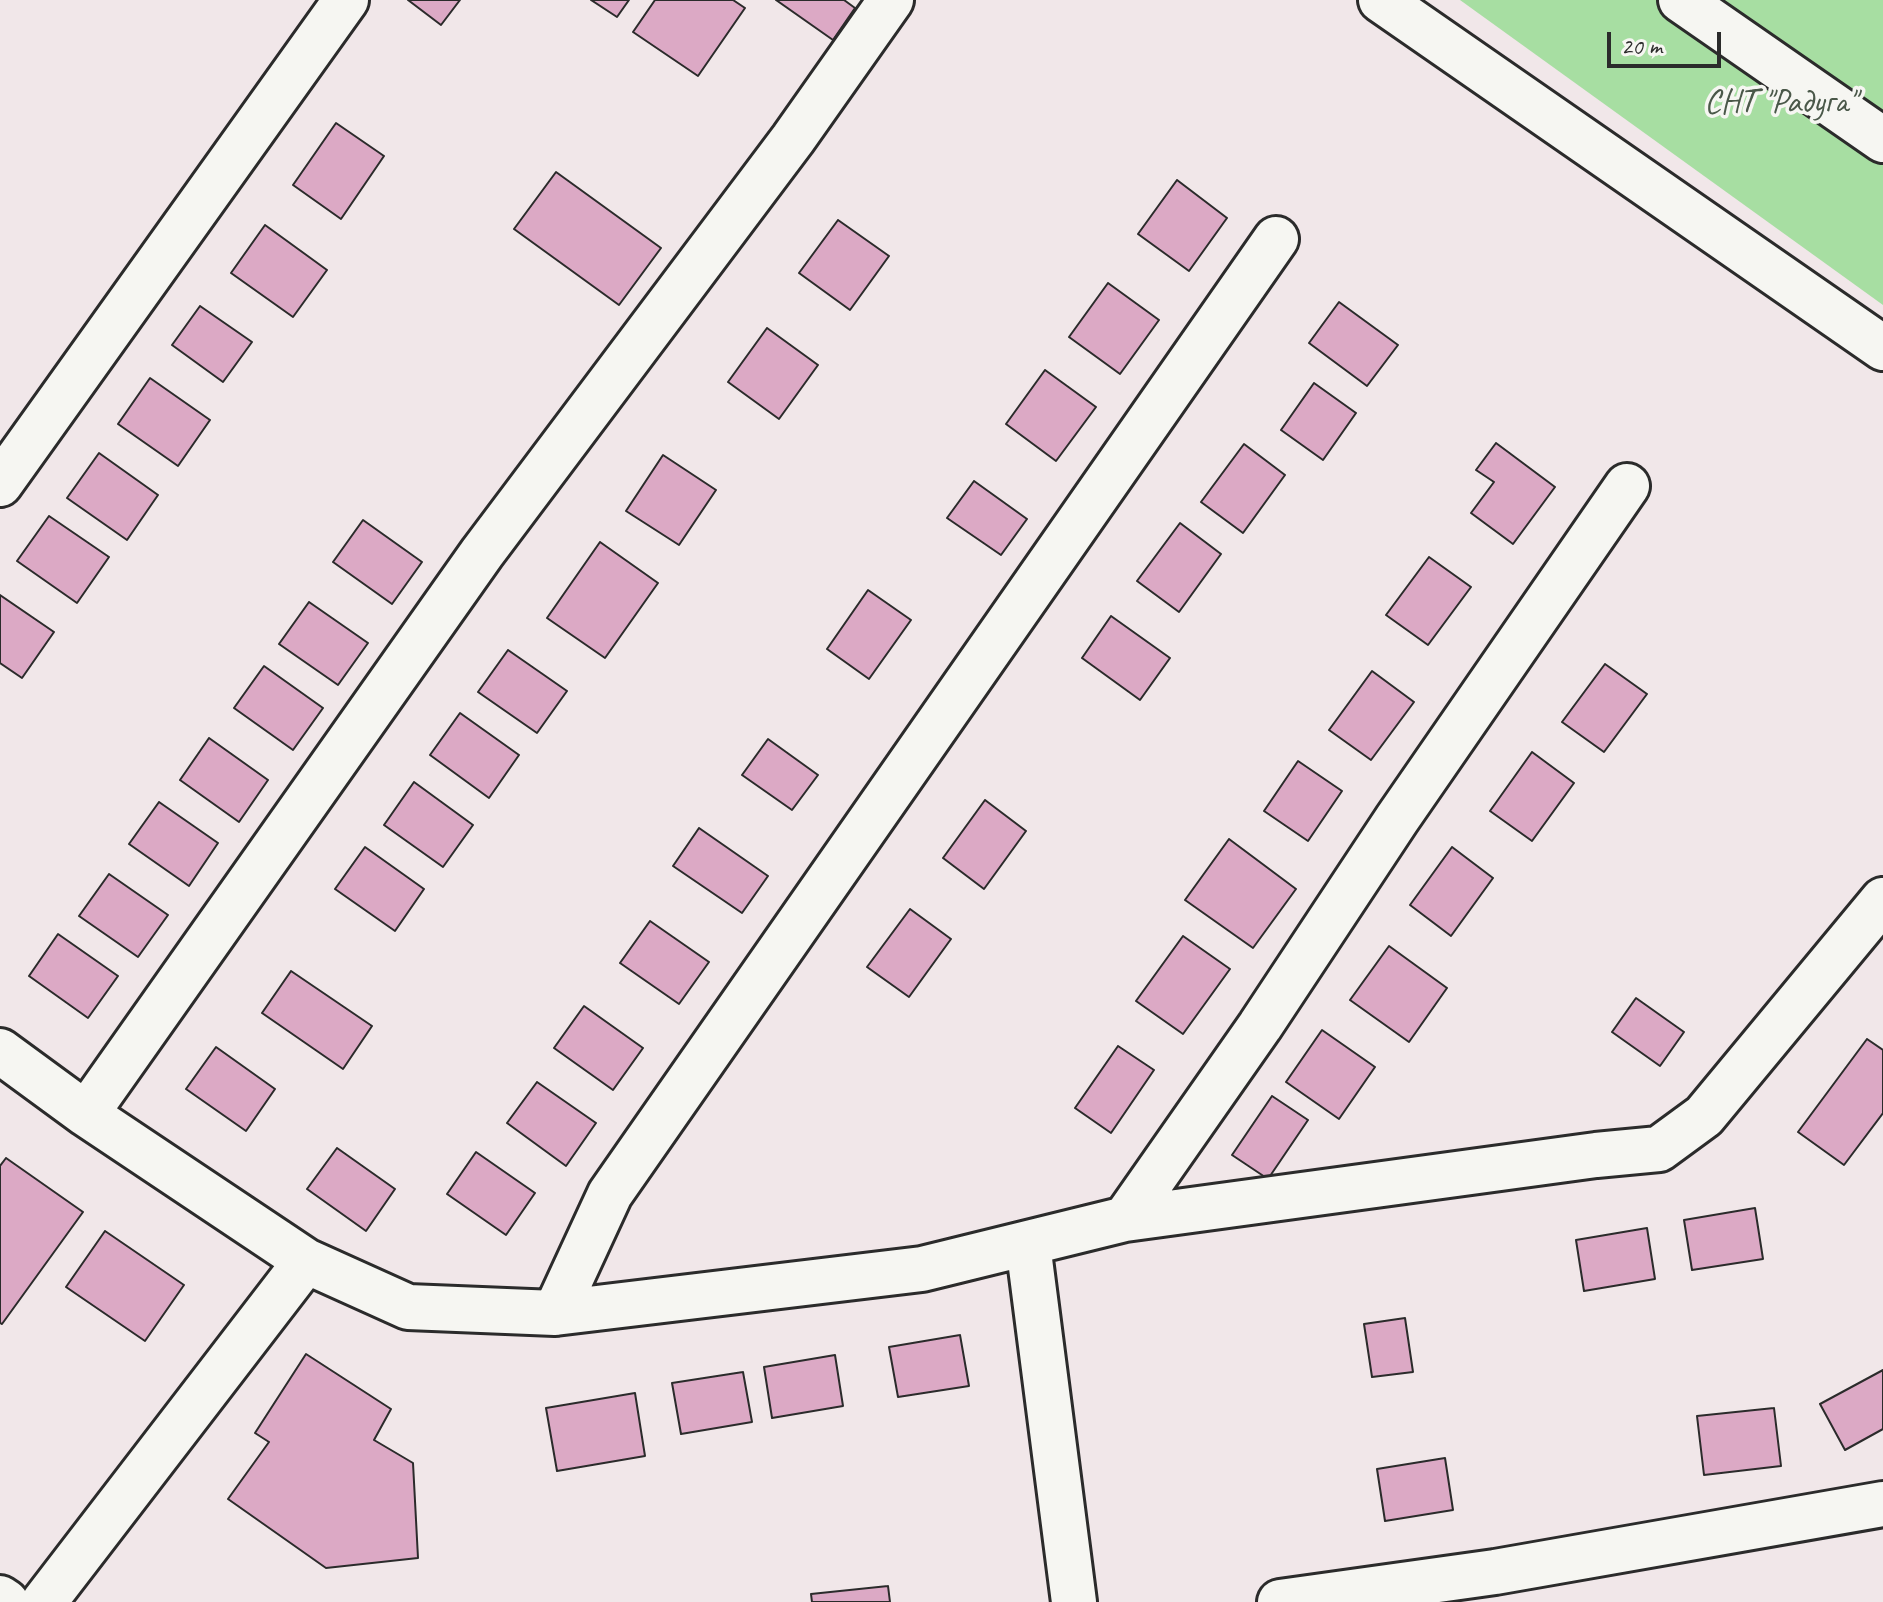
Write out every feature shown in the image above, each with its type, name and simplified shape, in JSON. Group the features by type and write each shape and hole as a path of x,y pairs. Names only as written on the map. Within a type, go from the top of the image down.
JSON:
{"street":[{"path":"0,484 346,0"},
{"path":"86,1114 482,553 793,139 891,0"},
{"path":"1381,0 1883,348"},
{"path":"1681,0 1883,140"},
{"path":"555,1313 610,1194 1276,239"},
{"path":"1125,1219 1627,486"},
{"path":"0,1051 86,1114 306,1261 408,1307 555,1313 922,1269 1125,1219 1659,1149 1704,1116 1883,900"},
{"path":"1028,1244 1074,1602"},
{"path":"44,1602 306,1261"},
{"path":"1280,1602 1495,1572 1883,1504"},
{"path":"0,1598 6,1602"}],"green space":[{"name":"СНТ \"Радуга\"","path":"1460,0 1883,0 1883,305"}],"building":[{"path":"408,0 460,0 441,25"},
{"path":"591,0 629,0 617,17"},
{"path":"655,0 733,0 745,8 698,76 633,32"},
{"path":"776,0 844,0 855,8 833,40"},
{"path":"336,123 384,156 341,219 293,185"},
{"path":"556,172 661,248 619,305 514,229"},
{"path":"1177,180 1227,218 1189,271 1138,234"},
{"path":"838,220 889,256 850,310 799,273"},
{"path":"265,225 327,270 293,317 231,273"},
{"path":"1108,283 1159,320 1120,374 1069,337"},
{"path":"1339,302 1398,345 1367,386 1309,343"},
{"path":"200,306 252,342 223,382 172,345"},
{"path":"767,328 818,365 779,419 728,382"},
{"path":"1045,370 1096,407 1056,461 1006,424"},
{"path":"150,378 210,420 178,466 118,424"},
{"path":"1314,383 1356,413 1323,460 1281,430"},
{"path":"1496,443 1555,487 1513,544 1471,513 1494,482 1476,470"},
{"path":"1244,444 1285,475 1243,533 1201,502"},
{"path":"99,453 158,495 127,540 67,498"},
{"path":"663,455 716,490 679,545 626,511"},
{"path":"974,481 1027,519 1001,555 947,518"},
{"path":"49,516 109,557 77,603 17,561"},
{"path":"363,520 422,562 392,604 333,562"},
{"path":"1180,523 1221,554 1179,612 1137,581"},
{"path":"600,542 658,583 605,658 547,618"},
{"path":"1429,557 1471,587 1428,645 1386,615"},
{"path":"868,590 911,620 869,679 827,649"},
{"path":"0,595 54,632 22,678 0,663"},
{"path":"309,602 368,643 338,685 279,644"},
{"path":"1111,616 1170,658 1140,700 1082,658"},
{"path":"508,650 567,691 537,733 478,692"},
{"path":"1605,664 1647,694 1604,752 1562,722"},
{"path":"264,666 323,708 293,750 234,708"},
{"path":"1372,671 1414,702 1371,760 1329,730"},
{"path":"460,713 519,755 489,798 430,755"},
{"path":"209,738 268,780 239,822 180,780"},
{"path":"768,739 818,775 792,810 742,775"},
{"path":"1532,752 1574,783 1532,841 1490,811"},
{"path":"1298,761 1342,791 1308,841 1264,811"},
{"path":"414,782 473,825 443,867 384,825"},
{"path":"985,800 1026,831 984,889 943,858"},
{"path":"159,802 218,843 189,886 129,844"},
{"path":"699,828 768,876 742,913 673,866"},
{"path":"1229,839 1296,889 1253,948 1185,900"},
{"path":"365,847 424,889 395,931 335,889"},
{"path":"1452,847 1493,878 1451,936 1410,905"},
{"path":"109,874 168,915 138,957 79,916"},
{"path":"910,909 951,939 909,997 867,967"},
{"path":"650,921 709,962 679,1004 620,963"},
{"path":"58,934 118,976 88,1018 29,976"},
{"path":"1183,936 1230,969 1183,1034 1136,1001"},
{"path":"1389,946 1447,988 1409,1042 1350,1000"},
{"path":"291,971 372,1026 343,1069 262,1013"},
{"path":"1636,998 1684,1032 1660,1066 1612,1032"},
{"path":"584,1006 643,1048 613,1090 554,1048"},
{"path":"1322,1030 1375,1067 1339,1119 1286,1082"},
{"path":"1867,1039 1883,1050 1883,1113 1844,1165 1798,1132"},
{"path":"1118,1046 1154,1070 1111,1133 1075,1108"},
{"path":"216,1047 275,1089 246,1131 186,1089"},
{"path":"537,1082 596,1123 566,1166 507,1123"},
{"path":"1272,1096 1308,1120 1268,1179 1232,1155"},
{"path":"337,1148 395,1189 366,1231 307,1189"},
{"path":"476,1152 535,1193 506,1235 447,1194"},
{"path":"6,1158 83,1212 2,1324 0,1166"},
{"path":"1755,1208 1763,1259 1692,1270 1684,1220"},
{"path":"1647,1228 1655,1279 1584,1291 1576,1240"},
{"path":"105,1231 184,1285 145,1341 66,1287"},
{"path":"1405,1318 1413,1372 1372,1377 1364,1324"},
{"path":"960,1335 969,1386 898,1397 889,1347"},
{"path":"306,1354 391,1409 374,1440 413,1463 418,1558 326,1568 228,1499 269,1442 255,1433"},
{"path":"835,1355 843,1406 772,1418 764,1367"},
{"path":"1883,1370 1883,1429 1845,1450 1820,1404"},
{"path":"743,1372 752,1422 681,1434 672,1383"},
{"path":"635,1393 645,1456 557,1471 546,1408"},
{"path":"1774,1408 1781,1466 1704,1475 1697,1416"},
{"path":"1445,1458 1453,1510 1385,1521 1377,1469"},
{"path":"888,1586 890,1602 812,1602 811,1594"}]}
